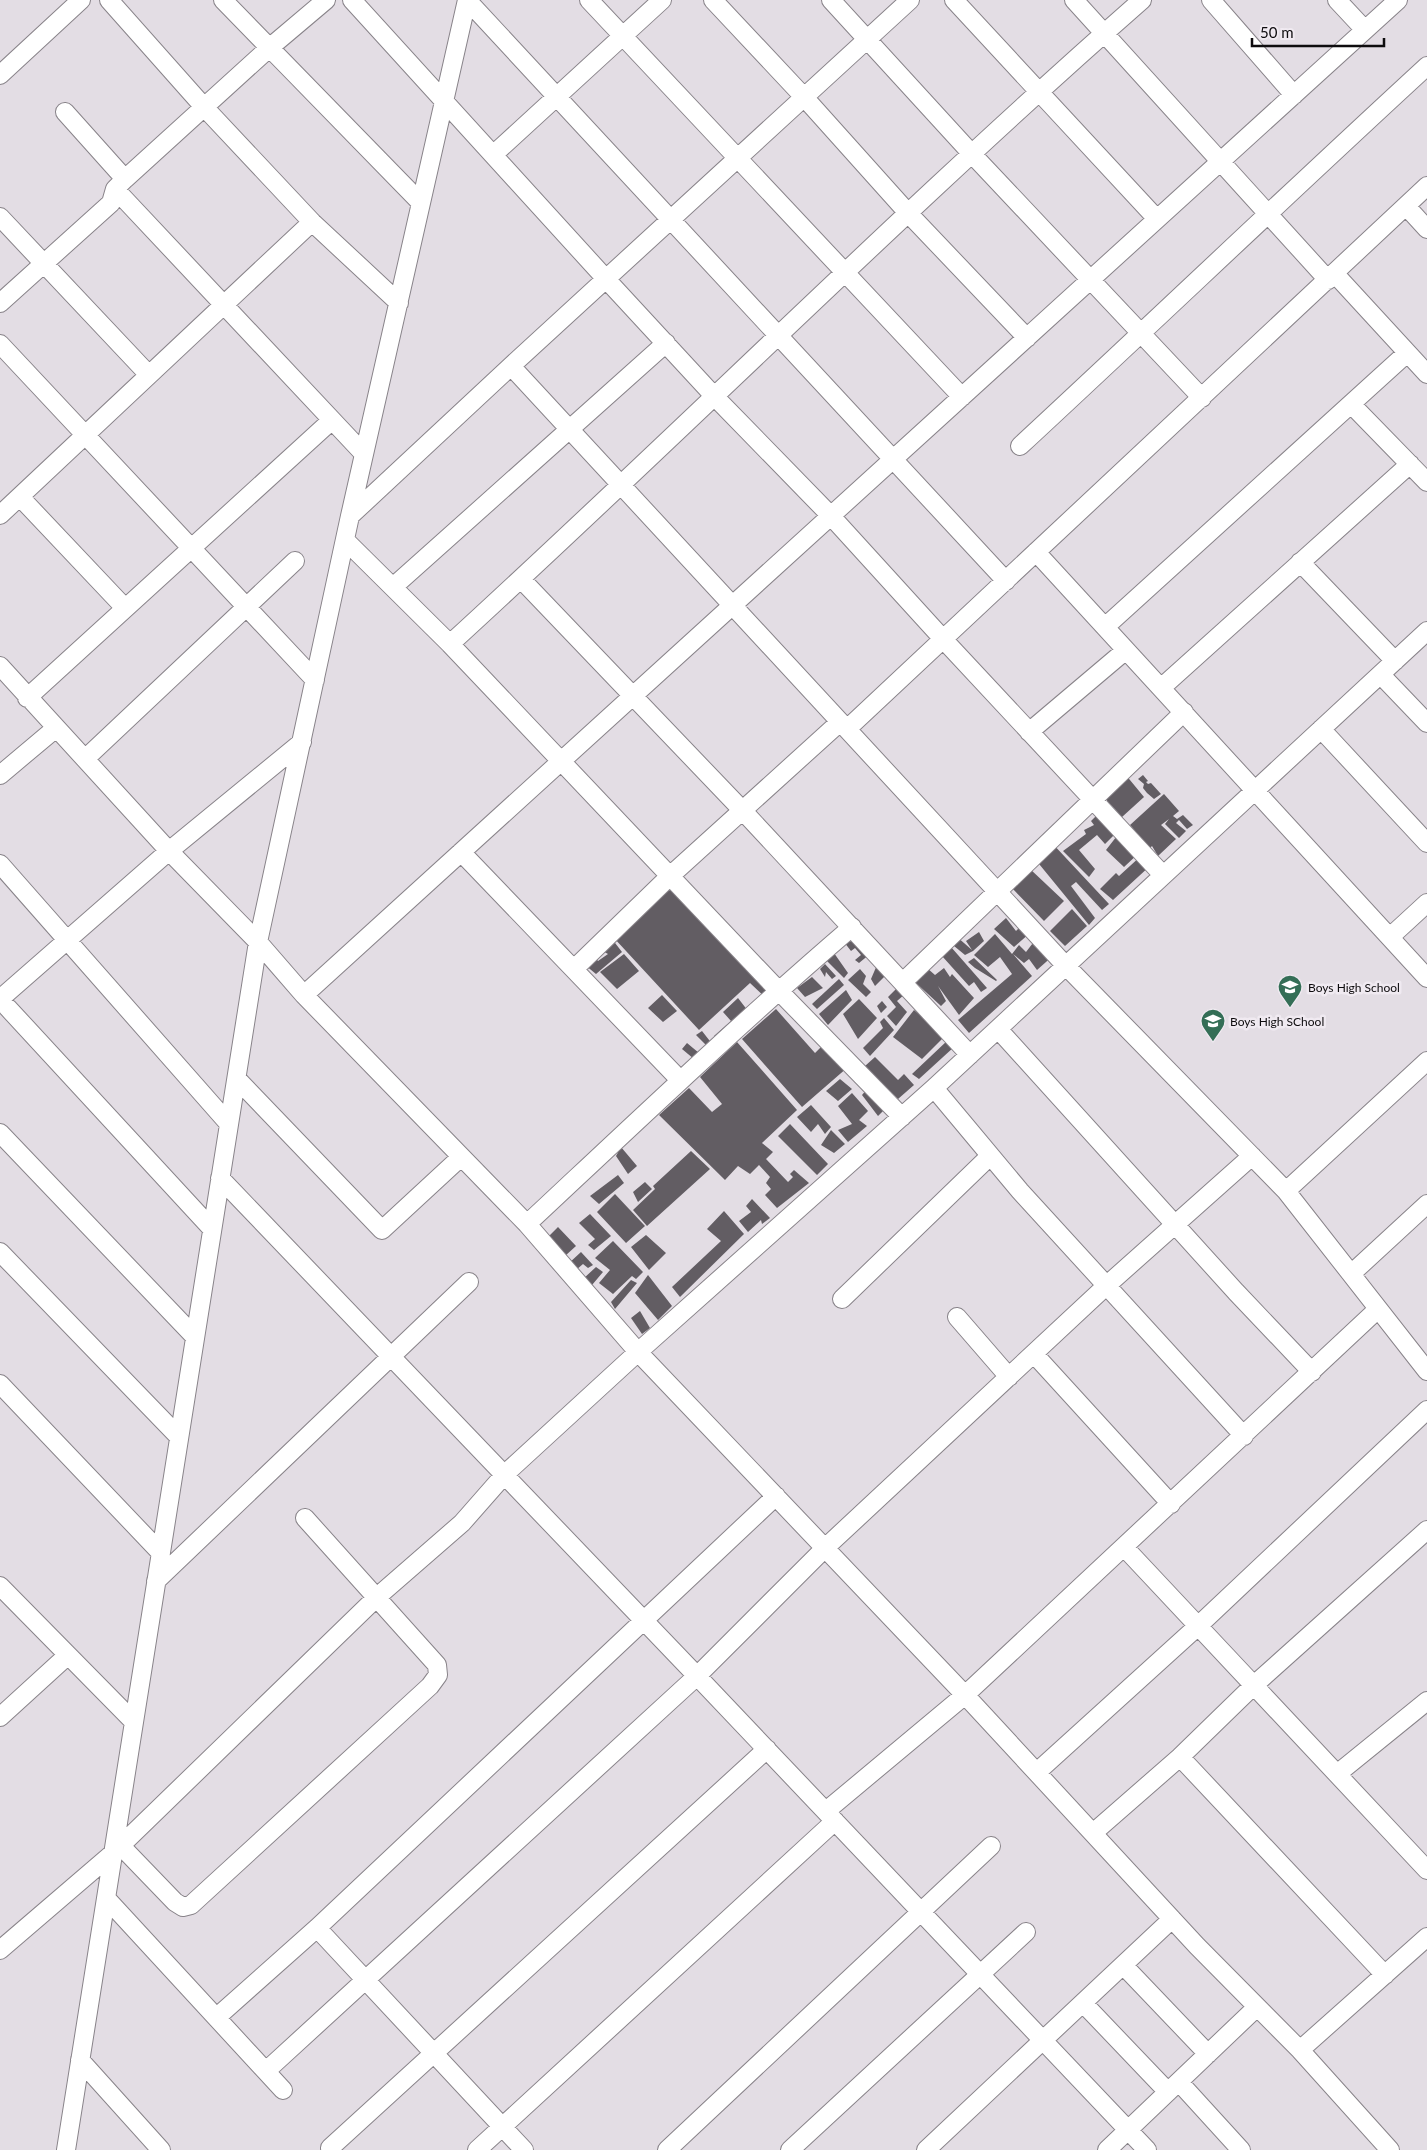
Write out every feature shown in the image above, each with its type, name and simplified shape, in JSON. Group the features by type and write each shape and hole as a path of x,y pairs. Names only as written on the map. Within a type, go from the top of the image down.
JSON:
{"street":[{"path":"0,75 81,0"},
{"path":"109,0 204,107 312,222 398,303"},
{"path":"223,0 268,49 421,203"},
{"path":"0,303 111,203 120,184 268,49 326,0"},
{"path":"352,0 606,279 715,396 831,516 1029,732 1164,875"},
{"path":"66,2150 106,1898 117,1849 134,1722 258,942 350,516 467,0"},
{"path":"467,0 1006,581"},
{"path":"589,0 962,397"},
{"path":"493,155 662,0"},
{"path":"713,0 804,97 908,213 1027,338"},
{"path":"831,0 971,153 1202,398"},
{"path":"350,516 670,219 910,0"},
{"path":"954,0 1157,220"},
{"path":"1074,0 1268,213 1427,374"},
{"path":"450,644 621,486 971,153 1142,0"},
{"path":"1212,0 1294,95"},
{"path":"1337,0 1365,30"},
{"path":"304,995 1398,0"},
{"path":"1020,446 1427,66"},
{"path":"65,112 120,184 224,306 364,454"},
{"path":"574,969 670,876 943,639 1427,186"},
{"path":"1406,206 1427,229"},
{"path":"0,217 149,375"},
{"path":"0,515 312,222"},
{"path":"392,587 666,343"},
{"path":"0,344 315,680"},
{"path":"1105,627 1407,352"},
{"path":"511,366 1066,966 1286,1190 1427,1372"},
{"path":"1351,404 1427,482"},
{"path":"27,698 332,420"},
{"path":"1161,688 1410,464"},
{"path":"20,497 125,608"},
{"path":"345,540 450,644 560,762 902,1117"},
{"path":"1036,552 1427,978"},
{"path":"86,758 295,561"},
{"path":"1300,562 1395,661"},
{"path":"521,579 743,811 970,1055"},
{"path":"0,1950 117,1849 377,1597 462,1523 505,1474 638,1352 934,1088 1427,631"},
{"path":"1029,732 1126,650"},
{"path":"0,666 27,698 86,758 169,851 258,942 304,995 526,1224 638,1352 965,1695 1172,1918 1300,2050 1390,2150"},
{"path":"1381,675 1427,723"},
{"path":"902,982 1184,712"},
{"path":"0,775 56,728"},
{"path":"1321,729 1427,844"},
{"path":"212,1229 4,1003 67,940 169,851 302,742"},
{"path":"462,852 680,1080"},
{"path":"0,864 229,1124"},
{"path":"1390,937 1427,902"},
{"path":"526,1224 778,990 852,927"},
{"path":"998,1029 1176,1226 1312,1372"},
{"path":"1286,1190 1427,1061"},
{"path":"236,1079 382,1230 461,1157"},
{"path":"934,1088 1020,1191 1244,1436"},
{"path":"0,1133 195,1337"},
{"path":"842,1299 990,1156"},
{"path":"266,2071 697,1676 825,1548 1106,1286 1176,1226 1252,1156"},
{"path":"220,1178 767,1749 1146,2150"},
{"path":"1351,1274 1427,1204"},
{"path":"0,1252 180,1437"},
{"path":"156,1581 469,1282"},
{"path":"477,2150 830,1816 965,1695 1378,1309"},
{"path":"957,1317 1009,1377"},
{"path":"1034,1354 1171,1504"},
{"path":"0,1384 161,1553"},
{"path":"1037,1772 1198,1626 1427,1410"},
{"path":"217,2017 317,1928 776,1496"},
{"path":"117,1849 175,1902 183,1907 191,1905 430,1686 438,1675 437,1665 305,1518"},
{"path":"1093,1834 1180,1757 1253,1686 1427,1530"},
{"path":"1124,1547 1427,1870"},
{"path":"0,1586 134,1722"},
{"path":"0,1717 68,1654"},
{"path":"1337,1774 1427,1701"},
{"path":"330,2148 767,1749"},
{"path":"1180,1757 1385,1975"},
{"path":"668,2150 991,1846"},
{"path":"106,1898 283,2090"},
{"path":"926,2150 1172,1918"},
{"path":"317,1928 524,2150"},
{"path":"790,2150 1026,1932"},
{"path":"1300,2050 1385,1975 1425,1944"},
{"path":"1123,1965 1208,2054"},
{"path":"1083,2003 1241,2150"},
{"path":"1107,2150 1257,2007"},
{"path":"80,2060 161,2150"}],"building":[{"path":"1125,774 1144,797 1122,817 1102,795"},
{"path":"1143,775 1148,781 1146,782 1148,784 1151,783 1161,794 1154,799 1143,788 1144,784 1138,779"},
{"path":"1164,794 1179,811 1173,816 1177,819 1183,815 1193,825 1187,829 1179,820 1176,823 1186,831 1179,838 1165,824 1169,819 1161,825 1176,839 1158,856 1152,846 1150,848 1130,825"},
{"path":"1101,811 1119,830 1105,844 1097,835 1079,850 1095,869 1089,877 1063,851 1086,834 1084,830 1094,825 1091,821"},
{"path":"1120,832 1139,853 1124,867 1106,850"},
{"path":"1051,842 1109,904 1102,910 1076,882 1071,886 1095,918 1089,925 1035,859"},
{"path":"1142,855 1151,865 1113,900 1100,889 1116,873 1119,876"},
{"path":"1029,868 1064,901 1044,921 1011,887"},
{"path":"672,880 774,991 766,998 750,983 699,1030 614,938"},
{"path":"1072,909 1087,926 1065,946 1050,931"},
{"path":"1006,918 1016,931 1024,923 1030,933 1014,947 994,929"},
{"path":"979,932 984,941 973,951 965,955 948,941 956,936 972,950 966,941"},
{"path":"995,934 1012,954 1019,945 1026,952 1036,939 1055,954 1037,970 1029,959 1024,963 1013,954 1032,976 969,1033 958,1020 1012,974 1000,957 988,967 974,955"},
{"path":"852,936 870,954 859,963 855,960 861,955 855,948 851,951 844,942"},
{"path":"612,939 622,952 596,974 585,965 594,956 598,961 608,954 601,950"},
{"path":"951,947 987,988 981,992 974,982 969,986 942,956"},
{"path":"834,953 848,973 844,978 826,960"},
{"path":"624,954 639,971 617,989 600,972"},
{"path":"974,958 997,980 996,981 968,962"},
{"path":"825,964 836,976 832,979 826,972 825,977 820,969"},
{"path":"877,965 887,974 875,986 871,979"},
{"path":"927,968 935,975 944,968 950,977 952,974 974,998 959,1015 938,986 946,1001 941,1006 915,982"},
{"path":"860,969 866,976 863,984 871,992 866,997 848,980"},
{"path":"812,977 823,988 805,997 797,988"},
{"path":"839,979 844,985 817,1009 812,1004"},
{"path":"899,986 905,994 897,1001 907,1012 896,1026 887,1016 896,1007 888,997"},
{"path":"846,990 852,1000 828,1025 819,1014"},
{"path":"662,995 677,1011 663,1022 648,1008"},
{"path":"738,998 748,1011 717,1040 714,1036 731,1021 723,1012"},
{"path":"859,999 877,1018 858,1039 843,1014"},
{"path":"882,1001 887,1007 881,1013 877,1006"},
{"path":"776,1009 815,1053 825,1043 848,1067 802,1107 742,1039"},
{"path":"914,1010 945,1036 922,1059 893,1037"},
{"path":"884,1018 894,1030 870,1056 863,1048 883,1028 880,1022"},
{"path":"702,1031 713,1045 708,1047 696,1035"},
{"path":"948,1040 954,1047 919,1079 912,1074"},
{"path":"737,1042 797,1110 762,1143 773,1152 766,1159 788,1182 793,1177 790,1174 794,1170 809,1183 777,1208 765,1195 771,1189 766,1183 770,1177 759,1165 750,1174 738,1166 725,1180 659,1115 689,1088 712,1112 722,1104 700,1077"},
{"path":"687,1043 699,1053 694,1059 682,1049"},
{"path":"875,1057 898,1080 904,1074 914,1085 898,1099 865,1066"},
{"path":"840,1079 852,1089 838,1101 826,1091"},
{"path":"868,1088 887,1107 878,1116 862,1095"},
{"path":"852,1093 868,1111 859,1120 867,1126 848,1142 838,1130 852,1124 838,1106"},
{"path":"811,1105 831,1127 825,1134 818,1124 811,1132 797,1117"},
{"path":"790,1124 828,1164 817,1175 778,1136"},
{"path":"831,1130 845,1144 834,1153 821,1145"},
{"path":"621,1147 637,1166 628,1174 616,1156"},
{"path":"691,1151 710,1169 647,1226 633,1210 655,1189 653,1186"},
{"path":"618,1175 624,1183 599,1204 590,1196"},
{"path":"645,1182 652,1189 638,1202 633,1192"},
{"path":"615,1194 645,1226 626,1243 597,1212"},
{"path":"752,1199 770,1218 762,1224 761,1220 748,1232 739,1221 751,1212 746,1206"},
{"path":"724,1211 744,1234 680,1297 672,1287 721,1241 707,1229"},
{"path":"590,1214 611,1236 594,1250 588,1245 595,1239 579,1223"},
{"path":"558,1227 576,1246 565,1256 547,1238"},
{"path":"646,1235 666,1253 649,1270 631,1247"},
{"path":"613,1241 643,1272 636,1279 632,1276 613,1294 599,1283 610,1270 595,1258"},
{"path":"581,1252 593,1265 588,1268 583,1264 576,1270 568,1264"},
{"path":"596,1267 603,1272 592,1285 583,1279"},
{"path":"648,1275 672,1306 658,1320 635,1293"},
{"path":"631,1280 637,1283 615,1309 611,1302"},
{"path":"640,1311 650,1328 642,1334 631,1318"}],"place":[{"name":"Boys High School","path":"1290,1008"},
{"name":"Boys High SChool","path":"1213,1042"}]}
